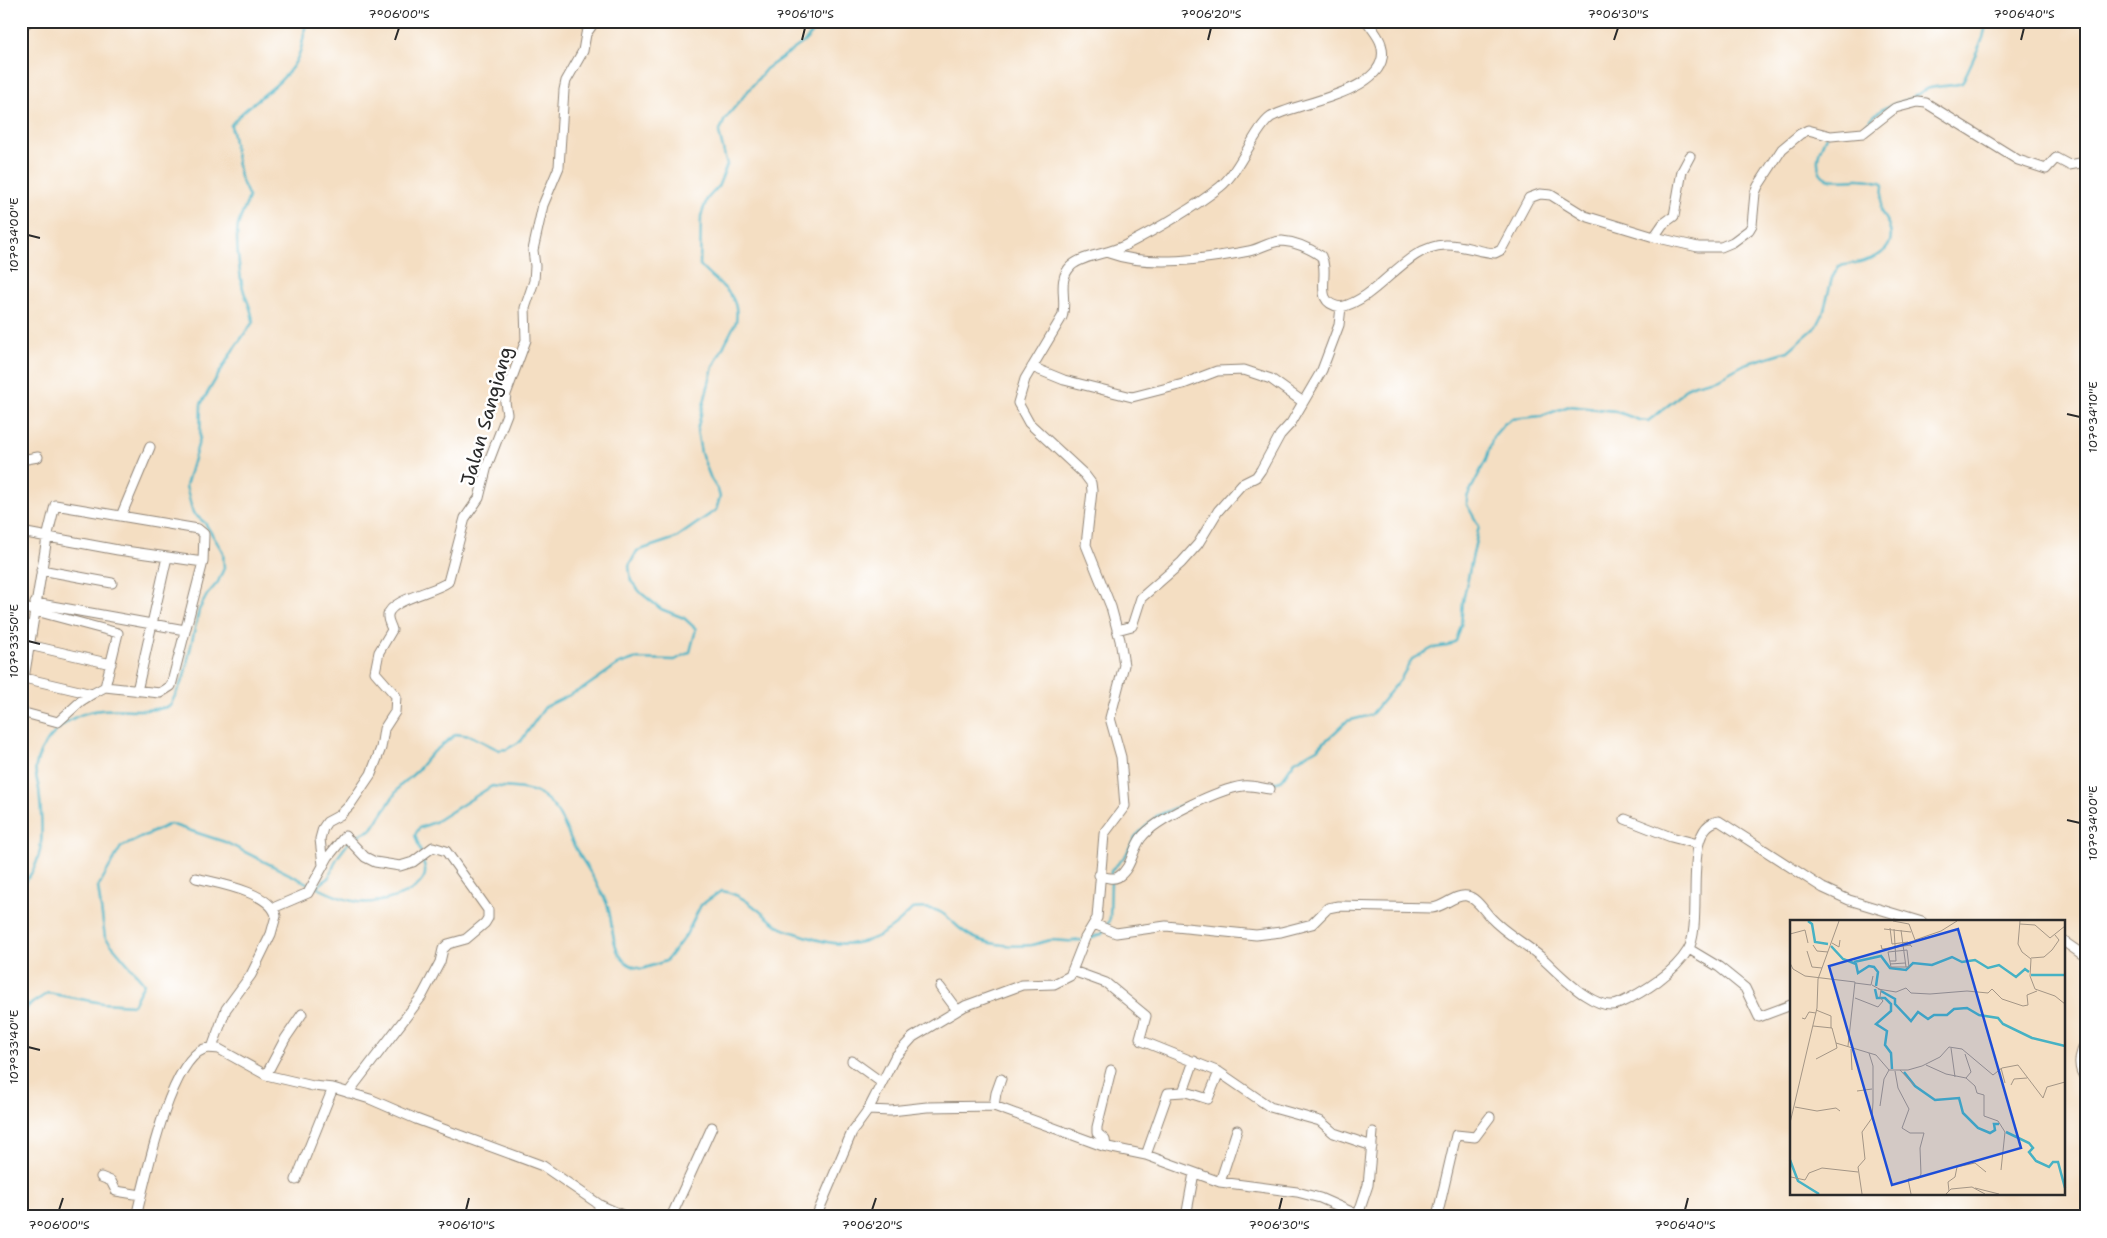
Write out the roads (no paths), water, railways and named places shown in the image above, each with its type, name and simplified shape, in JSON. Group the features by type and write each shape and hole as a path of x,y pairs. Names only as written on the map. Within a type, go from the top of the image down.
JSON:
{"street":[{"path":"21,27 29,21"},
{"name":"Jalan Sangiang","path":"323,865 320,839 324,825 350,805 364,785 381,748 384,729 395,712 396,696 375,672 379,652 392,630 388,619 390,610 398,603 432,591 448,582 465,518 479,498 487,466 507,414 506,394 526,340 525,308 534,281 533,250 543,205 559,167 566,81 583,51 586,34 595,21"},
{"path":"816,1217 841,1154 852,1132 868,1110 894,1057 908,1042 957,1010 1022,985 1054,984 1070,976 1084,938 1097,925 1106,877 1104,834 1125,806 1121,757 1110,718 1124,665 1111,607 1086,545 1092,491 1091,483 1085,475 1028,423 1019,407 1020,394 1032,367 1062,317 1064,309 1062,286 1067,272 1072,266 1081,261 1109,252 1188,210 1221,186 1246,155 1261,128 1270,118 1336,96 1364,81 1375,70 1382,54 1381,43 1367,21"},
{"path":"1109,252 1140,261 1216,257 1252,250 1280,241 1300,244 1321,256 1324,271 1323,298 1327,303 1341,307 1367,296 1412,258 1432,247 1446,245 1495,253 1501,250 1529,198 1540,194 1551,195 1585,216 1654,237 1704,248 1721,247 1733,242 1749,230 1752,225 1755,194 1772,162 1782,149 1800,134 1808,130 1831,136 1863,133 1895,108 1918,102 1926,103 2018,160 2032,166 2046,169 2056,158 2069,165 2086,162"},
{"path":"1654,237 1663,224 1674,216 1682,171 1690,156"},
{"path":"1117,630 1132,626 1141,598 1181,563 1198,544 1218,511 1242,484 1259,474 1280,434 1291,423 1322,370 1339,325 1341,307"},
{"path":"1032,367 1064,380 1132,396 1183,384 1217,371 1244,370 1271,379 1303,402"},
{"path":"120,516 150,447"},
{"path":"21,460 38,457"},
{"path":"21,712 58,722 80,700 92,694 105,687 160,693 171,686 203,562 204,534 198,529 55,505 41,570 22,682 92,694"},
{"path":"21,532 47,538 203,562"},
{"path":"137,691 168,557"},
{"path":"41,570 112,583"},
{"path":"21,607 35,607 185,630"},
{"path":"35,607 118,633 105,687"},
{"path":"29,645 111,664"},
{"path":"1106,877 1128,867 1140,838 1153,825 1169,815 1232,788 1245,785 1270,790"},
{"path":"1625,819 1671,837 1698,844"},
{"path":"1097,925 1116,933 1166,926 1246,934 1273,933 1312,924 1328,908 1338,906 1432,908 1440,907 1456,897 1466,896 1474,899 1492,919 1543,958 1568,984 1590,997 1612,1005 1618,1004 1656,982 1689,949 1694,923 1698,844 1706,827 1710,823 1719,821 1823,888 1849,900 1915,920"},
{"path":"273,908 308,893 323,865 348,839 365,858 375,862 400,866 413,862 433,847 441,848 452,858 489,914 484,923 466,940 448,944 443,949 440,962 422,996 348,1093"},
{"path":"196,878 244,891 273,908 276,916 272,934 251,975 226,1009 212,1048"},
{"path":"2064,942 2086,957"},
{"path":"1689,949 1719,967 1742,985 1748,992 1759,1017 1790,1005"},
{"path":"1073,971 1106,983 1146,1016 1141,1040 1219,1072 1270,1107 1320,1121 1334,1133 1372,1146"},
{"path":"940,987 957,1010"},
{"path":"266,1075 285,1039 302,1014"},
{"path":"2086,1041 2080,1061 2080,1070 2086,1079"},
{"path":"136,1217 164,1113 176,1081 194,1056 204,1049 212,1048 219,1049 266,1075 313,1086 333,1088 370,1099 416,1119 543,1166 600,1205 627,1217"},
{"path":"1183,1091 1194,1061"},
{"path":"852,1062 881,1082"},
{"path":"1106,1146 1105,1140 1097,1133 1097,1126 1111,1070"},
{"path":"1146,1155 1168,1093 1182,1093 1183,1091 1208,1099 1219,1072"},
{"path":"994,1106 1001,1079"},
{"path":"296,1180 333,1088"},
{"path":"868,1110 891,1112 927,1107 994,1106 1106,1146 1146,1155 1220,1182 1297,1192 1320,1198 1361,1216 1368,1186 1373,1132"},
{"path":"1437,1217 1456,1134 1475,1137 1490,1117"},
{"path":"671,1217 712,1127"},
{"path":"1220,1182 1237,1130"},
{"path":"1186,1217 1194,1173"},
{"path":"101,1177 111,1181 116,1191 141,1195"},
{"path":"596,1217 600,1205"}],"waterway":[{"path":"21,886 30,876 36,865 39,853 42,828 36,769 38,759 45,744 56,731 69,721 87,713 99,710 146,710 170,706 184,677 199,610 207,595 218,582 224,568 223,552 205,523 193,513 186,486 200,438 201,404 233,350 253,322 251,310 242,286 237,240 239,223 249,197 240,177 231,125 246,109 279,82 293,66 301,50 306,21"},
{"path":"317,887 329,877 337,858 352,838 372,829 400,786 417,771 430,755 456,734 471,736 499,750 507,749 521,741 545,707 584,688 617,665 634,659 675,660 690,652 696,629 684,618 661,609 641,593 631,581 629,566 637,551 676,538 716,510 720,497 701,453 697,430 713,367 736,322 737,312 731,296 700,265 701,216 707,199 718,187 727,165 719,133 725,119 766,69 804,42 815,30 819,21"},
{"path":"1864,127 1880,110 1910,99 1927,89 1962,83 1983,38 1987,21"},
{"path":"1265,785 1281,781 1295,761 1317,749 1347,721 1371,715 1400,680 1412,659 1433,648 1448,646 1456,641 1461,626 1463,601 1479,526 1467,505 1467,497 1486,460 1493,437 1504,424 1511,419 1542,416 1569,406 1615,411 1639,420 1648,421 1675,400 1686,388 1719,378 1745,364 1788,351 1817,326 1823,314 1832,278 1839,266 1867,260 1884,251 1889,245 1891,236 1889,226 1881,211 1883,185 1880,182 1865,179 1832,180 1821,174 1818,156 1826,136"},
{"path":"1227,786 1244,781 1258,783"},
{"path":"421,853 415,835 419,828 435,822 492,786 537,793 545,798 557,811 577,851 600,890 610,913 618,952 623,960 642,969 666,961 686,935 701,905 721,891 745,900 783,928 821,941 850,944 863,942 888,930 912,909 925,908 942,913 959,928 975,938 995,944 1025,946 1051,940 1081,940"},
{"path":"1111,875 1111,871 1126,855 1135,837 1157,816 1182,805"},
{"path":"21,1022 28,1006 48,993 102,1003 133,1005 144,983 105,937 98,887 121,847 170,824 225,842 309,884"},
{"path":"318,888 332,895 358,902 385,900 404,894 419,884 425,875 422,858"},
{"path":"1086,939 1102,934 1110,919 1111,881"},
{"path":"21,947 21,974"},
{"path":"21,986 22,996 28,1006"}]}
